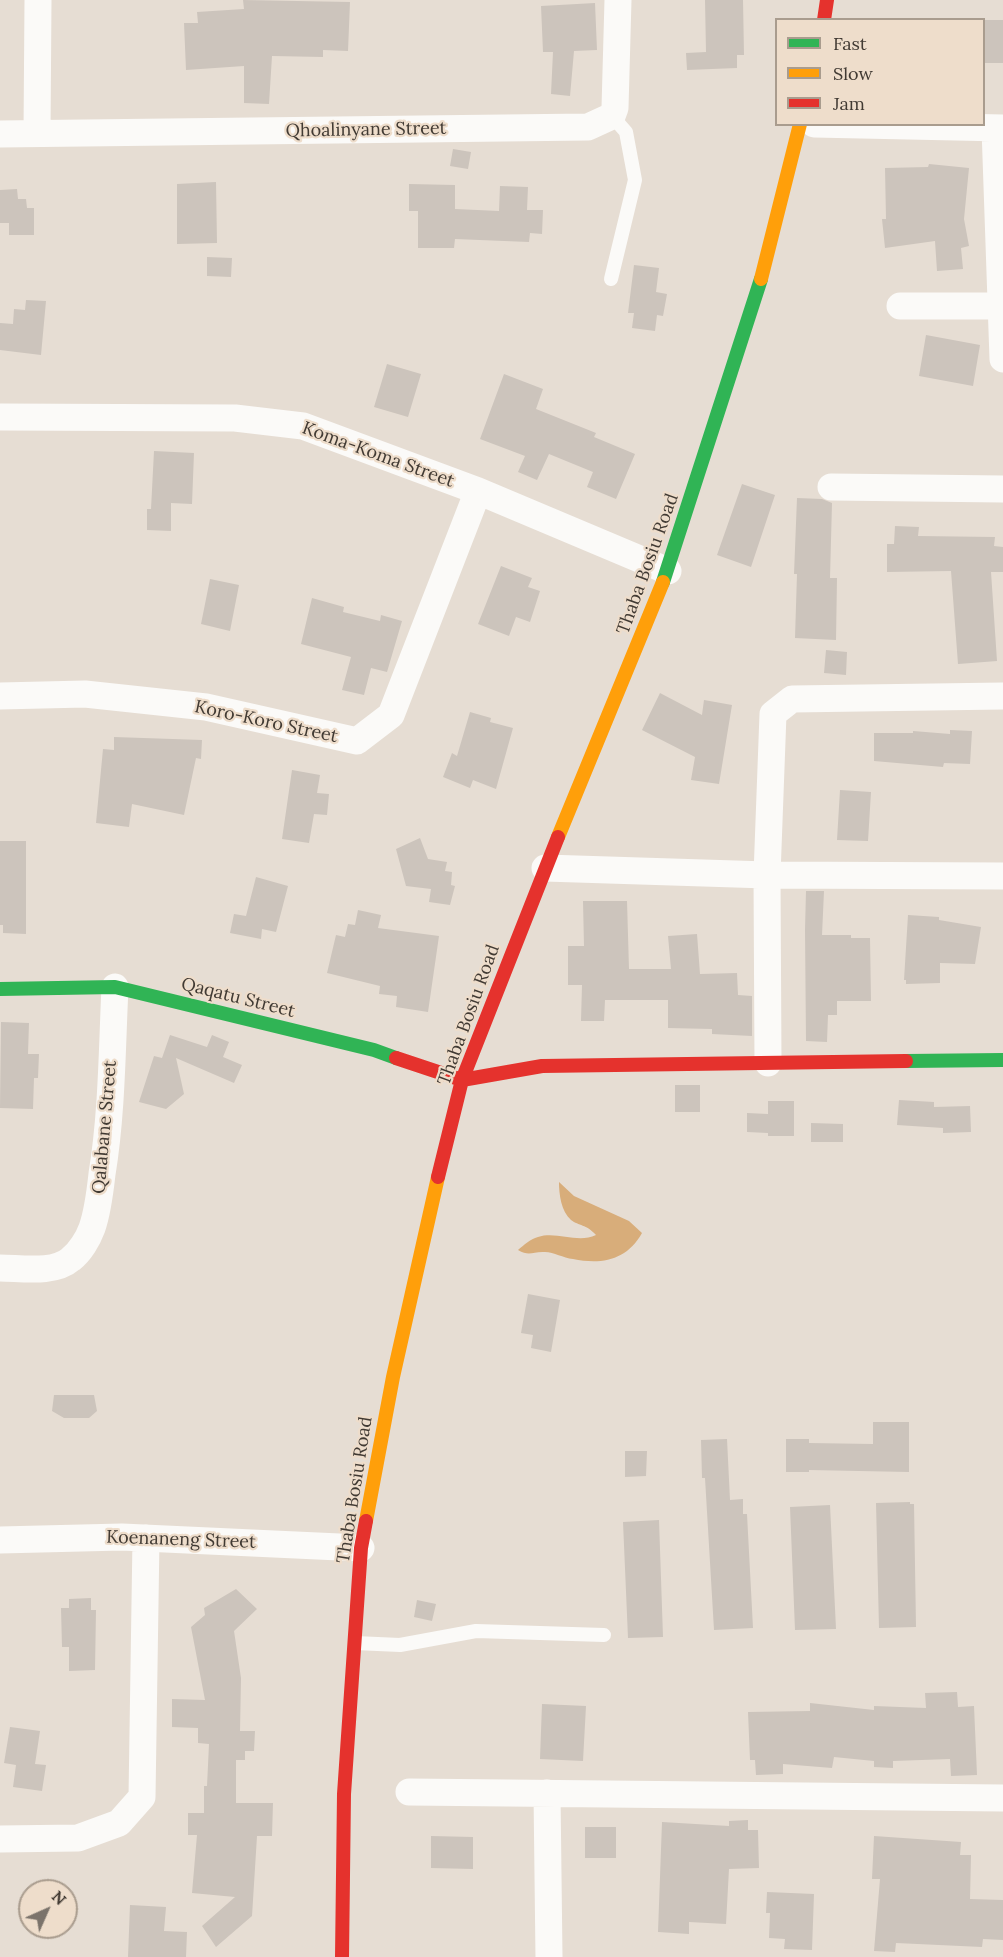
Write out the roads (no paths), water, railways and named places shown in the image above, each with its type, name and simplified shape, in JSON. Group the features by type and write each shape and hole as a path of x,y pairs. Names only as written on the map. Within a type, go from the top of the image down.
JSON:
{"street":[{"path":"37,133 38,0"},
{"path":"612,116 615,108 618,0"},
{"path":"824,18 827,0"},
{"name":"Qhoalinyane Street","path":"0,134 588,127 612,116"},
{"name":"Thaba Bosiu Road","path":"342,1957 344,1794 361,1548 400,1342 462,1080 545,868 668,571 756,297 799,126"},
{"path":"906,126 999,128 1003,359"},
{"path":"900,306 1003,306"},
{"name":"Koma-Koma Street","path":"0,417 235,418 303,426 478,491 668,571"},
{"path":"831,487 1003,489"},
{"name":"Koro-Koro Street","path":"0,696 85,694 206,707 357,741 391,714 478,491"},
{"path":"768,1063 767,875 773,714 792,699 1003,696"},
{"path":"545,868 767,875 1003,876"},
{"name":"Qaqatu Street","path":"0,989 116,987 374,1050 462,1080"},
{"name":"Qalabane Street","path":"0,1268 49,1268 61,1264 71,1259 91,1230 98,1204 107,1144 116,987"},
{"path":"462,1080 542,1066 1003,1060"},
{"name":"Koenaneng Street","path":"0,1540 122,1537 361,1548"},
{"path":"0,1839 78,1838 119,1823 142,1797 146,1538"},
{"path":"409,1792 1003,1798"},
{"path":"547,1793 549,1957"}],"lane":[{"path":"611,279 635,180 626,132 612,116"},
{"path":"355,1643 400,1645 476,1631 604,1635"}]}
